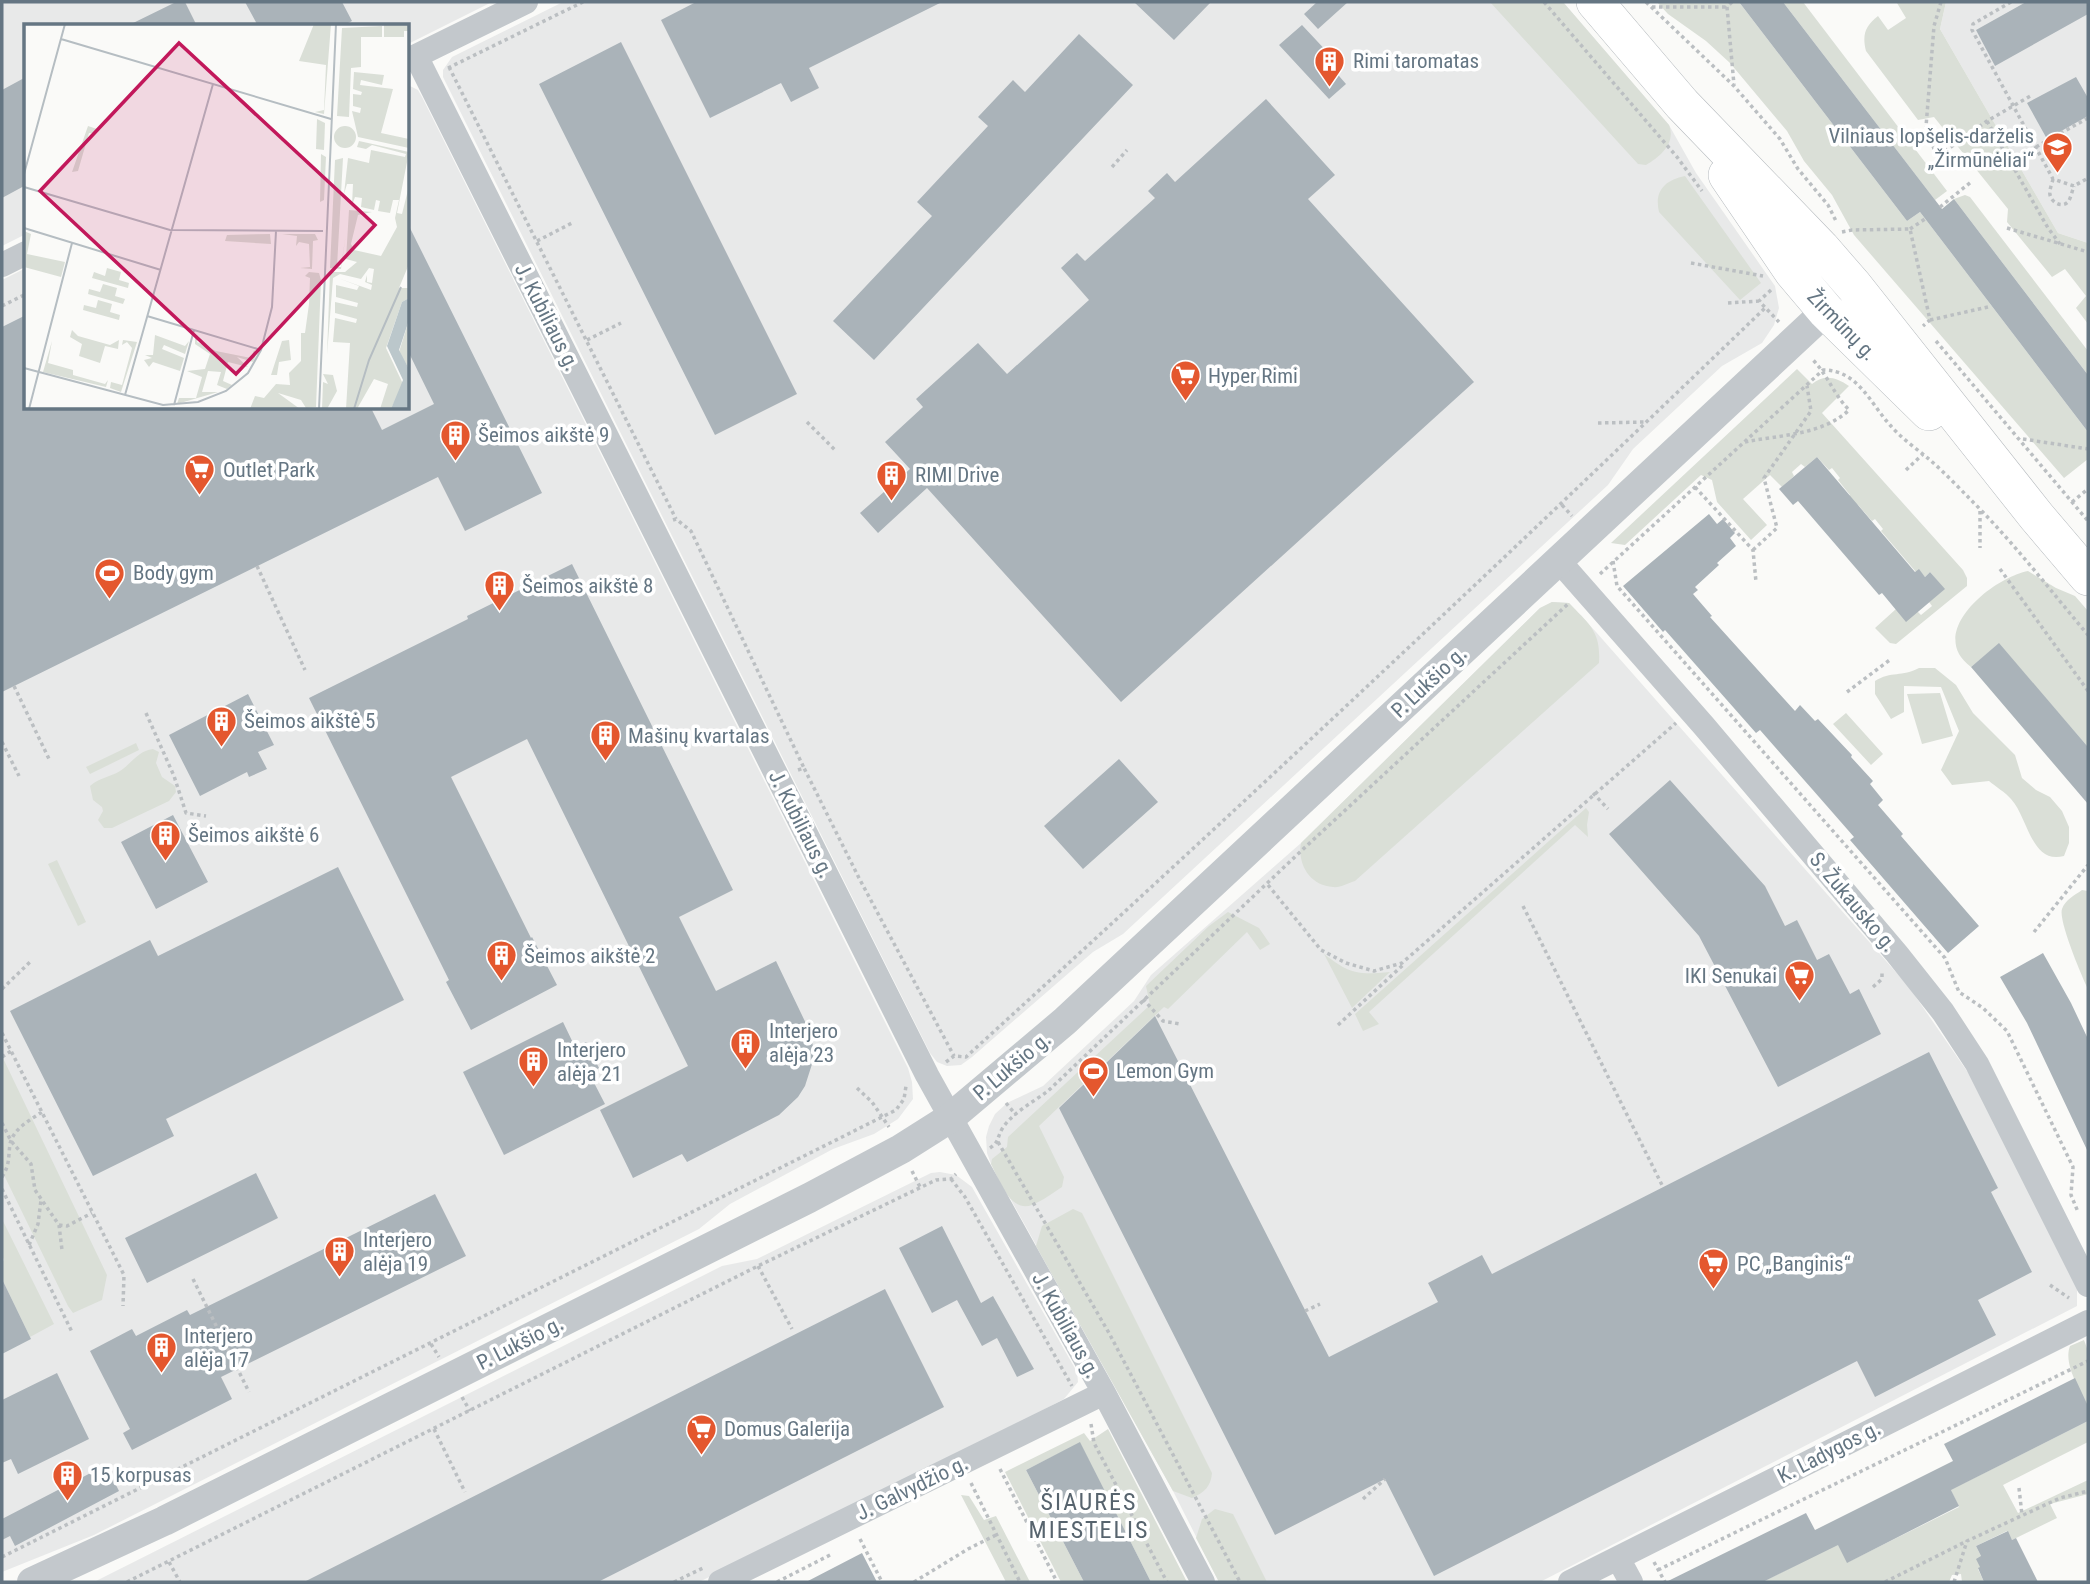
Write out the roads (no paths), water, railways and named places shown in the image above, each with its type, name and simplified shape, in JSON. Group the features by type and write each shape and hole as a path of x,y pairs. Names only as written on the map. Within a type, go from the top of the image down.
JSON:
{"main road":[{"name":"Žirmūnų g.","path":"1595,2 1682,104 1821,248 1854,286 2037,517 2088,577"},
{"name":"Žirmūnų g.","path":"1682,104 1705,144 1793,272 1826,312 2037,517"},
{"path":"1826,312 1854,286"}],"street":[{"path":"412,58 526,2"},
{"name":"J. Kubiliaus g.","path":"412,58 439,75 859,940 950,1118 1104,1393 1203,1582"},
{"path":"2,265 24,254"},
{"name":"P. Lukšio g.","path":"33,1582 163,1521 798,1204 901,1149 950,1118 1065,1021 1826,312"},
{"name":"S. Žukausko g.","path":"1559,561 1576,596 1691,710 1898,954 1943,1012 1977,1064 2088,1285"},
{"name":"K. Ladygos g.","path":"1570,1582 2088,1322"},
{"name":"J. Galvydžio g.","path":"720,1582 1104,1393"},
{"path":"1619,1558 1631,1582"}],"place":[{"name":"Rimi taromatas","path":"1330,88"},
{"name":"Vilniaus lopšelis-darželis „Žirmūnėliai“","path":"2057,175"},
{"name":"Hyper Rimi","path":"1185,403"},
{"name":"Šeimos aikštė 9","path":"455,462"},
{"name":"Outlet Park","path":"200,497"},
{"name":"RIMI Drive","path":"892,502"},
{"name":"Body gym","path":"110,600"},
{"name":"Šeimos aikštė 8","path":"499,613"},
{"name":"Šeimos aikštė 5","path":"221,748"},
{"name":"Mašinų kvartalas","path":"605,763"},
{"name":"Šeimos aikštė 6","path":"165,862"},
{"name":"Šeimos aikštė 2","path":"501,983"},
{"name":"IKI Senukai","path":"1800,1003"},
{"name":"Interjero alėja 23","path":"746,1070"},
{"name":"Interjero alėja 21","path":"534,1089"},
{"name":"Lemon Gym","path":"1093,1098"},
{"name":"Interjero alėja 19","path":"340,1279"},
{"name":"PC „Banginis“","path":"1714,1291"},
{"name":"Interjero alėja 17","path":"161,1375"},
{"name":"Domus Galerija","path":"701,1456"},
{"name":"15 korpusas","path":"67,1502"}],"district":[{"name":"ŠIAURĖS MIESTELIS","path":"1089,1516"}]}
